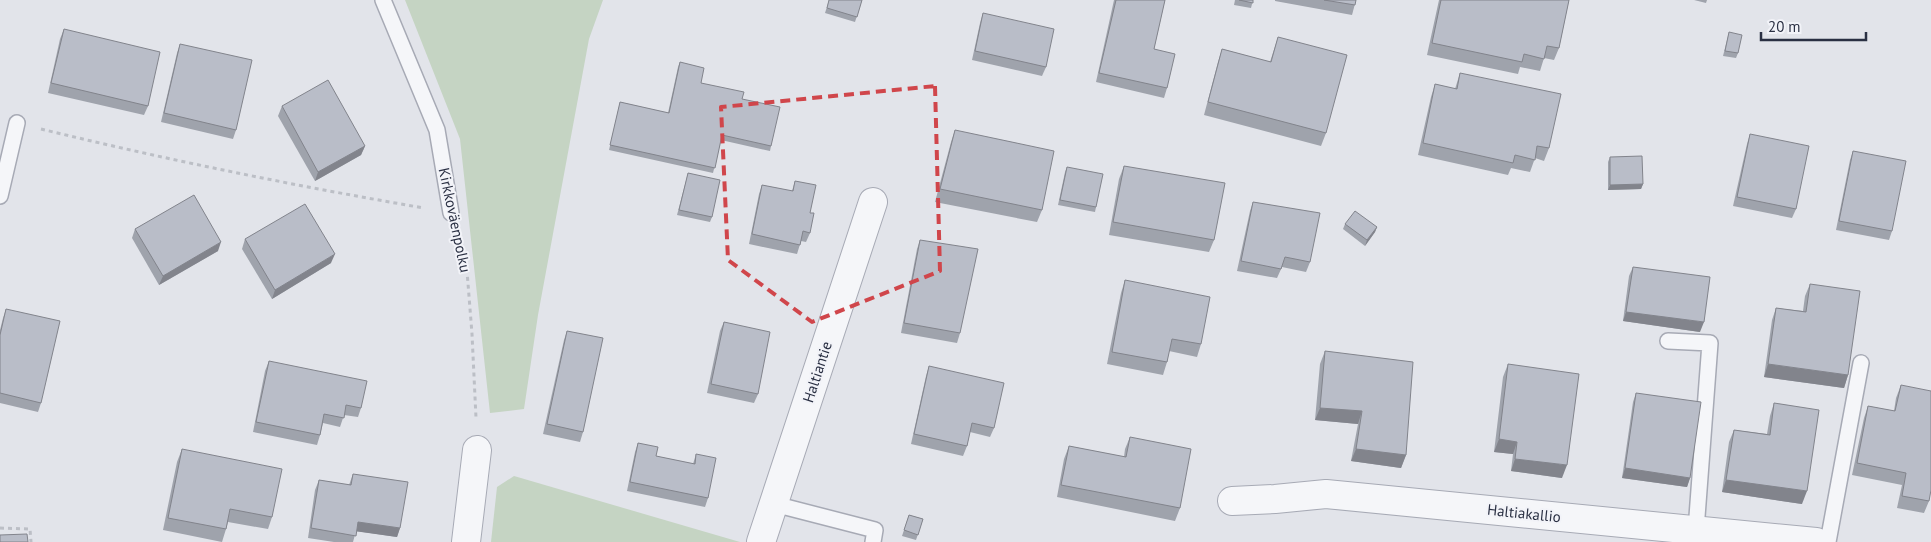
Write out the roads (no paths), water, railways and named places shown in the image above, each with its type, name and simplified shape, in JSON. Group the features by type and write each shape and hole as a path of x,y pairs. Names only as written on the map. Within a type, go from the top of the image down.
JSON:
{"street":[{"name":"Haltiantie","path":"761,542 873,202"},
{"path":"466,542 477,450"},
{"name":"Haltiakallio","path":"1232,501 1326,494 1816,542"}],"lane":[{"name":"Kirkkoväenpolku","path":"383,0 437,130 451,212"},
{"path":"0,196 17,123"},
{"path":"1668,341 1710,343 1696,530"},
{"path":"1828,542 1861,363"},
{"path":"774,504 875,530 873,542"}]}
